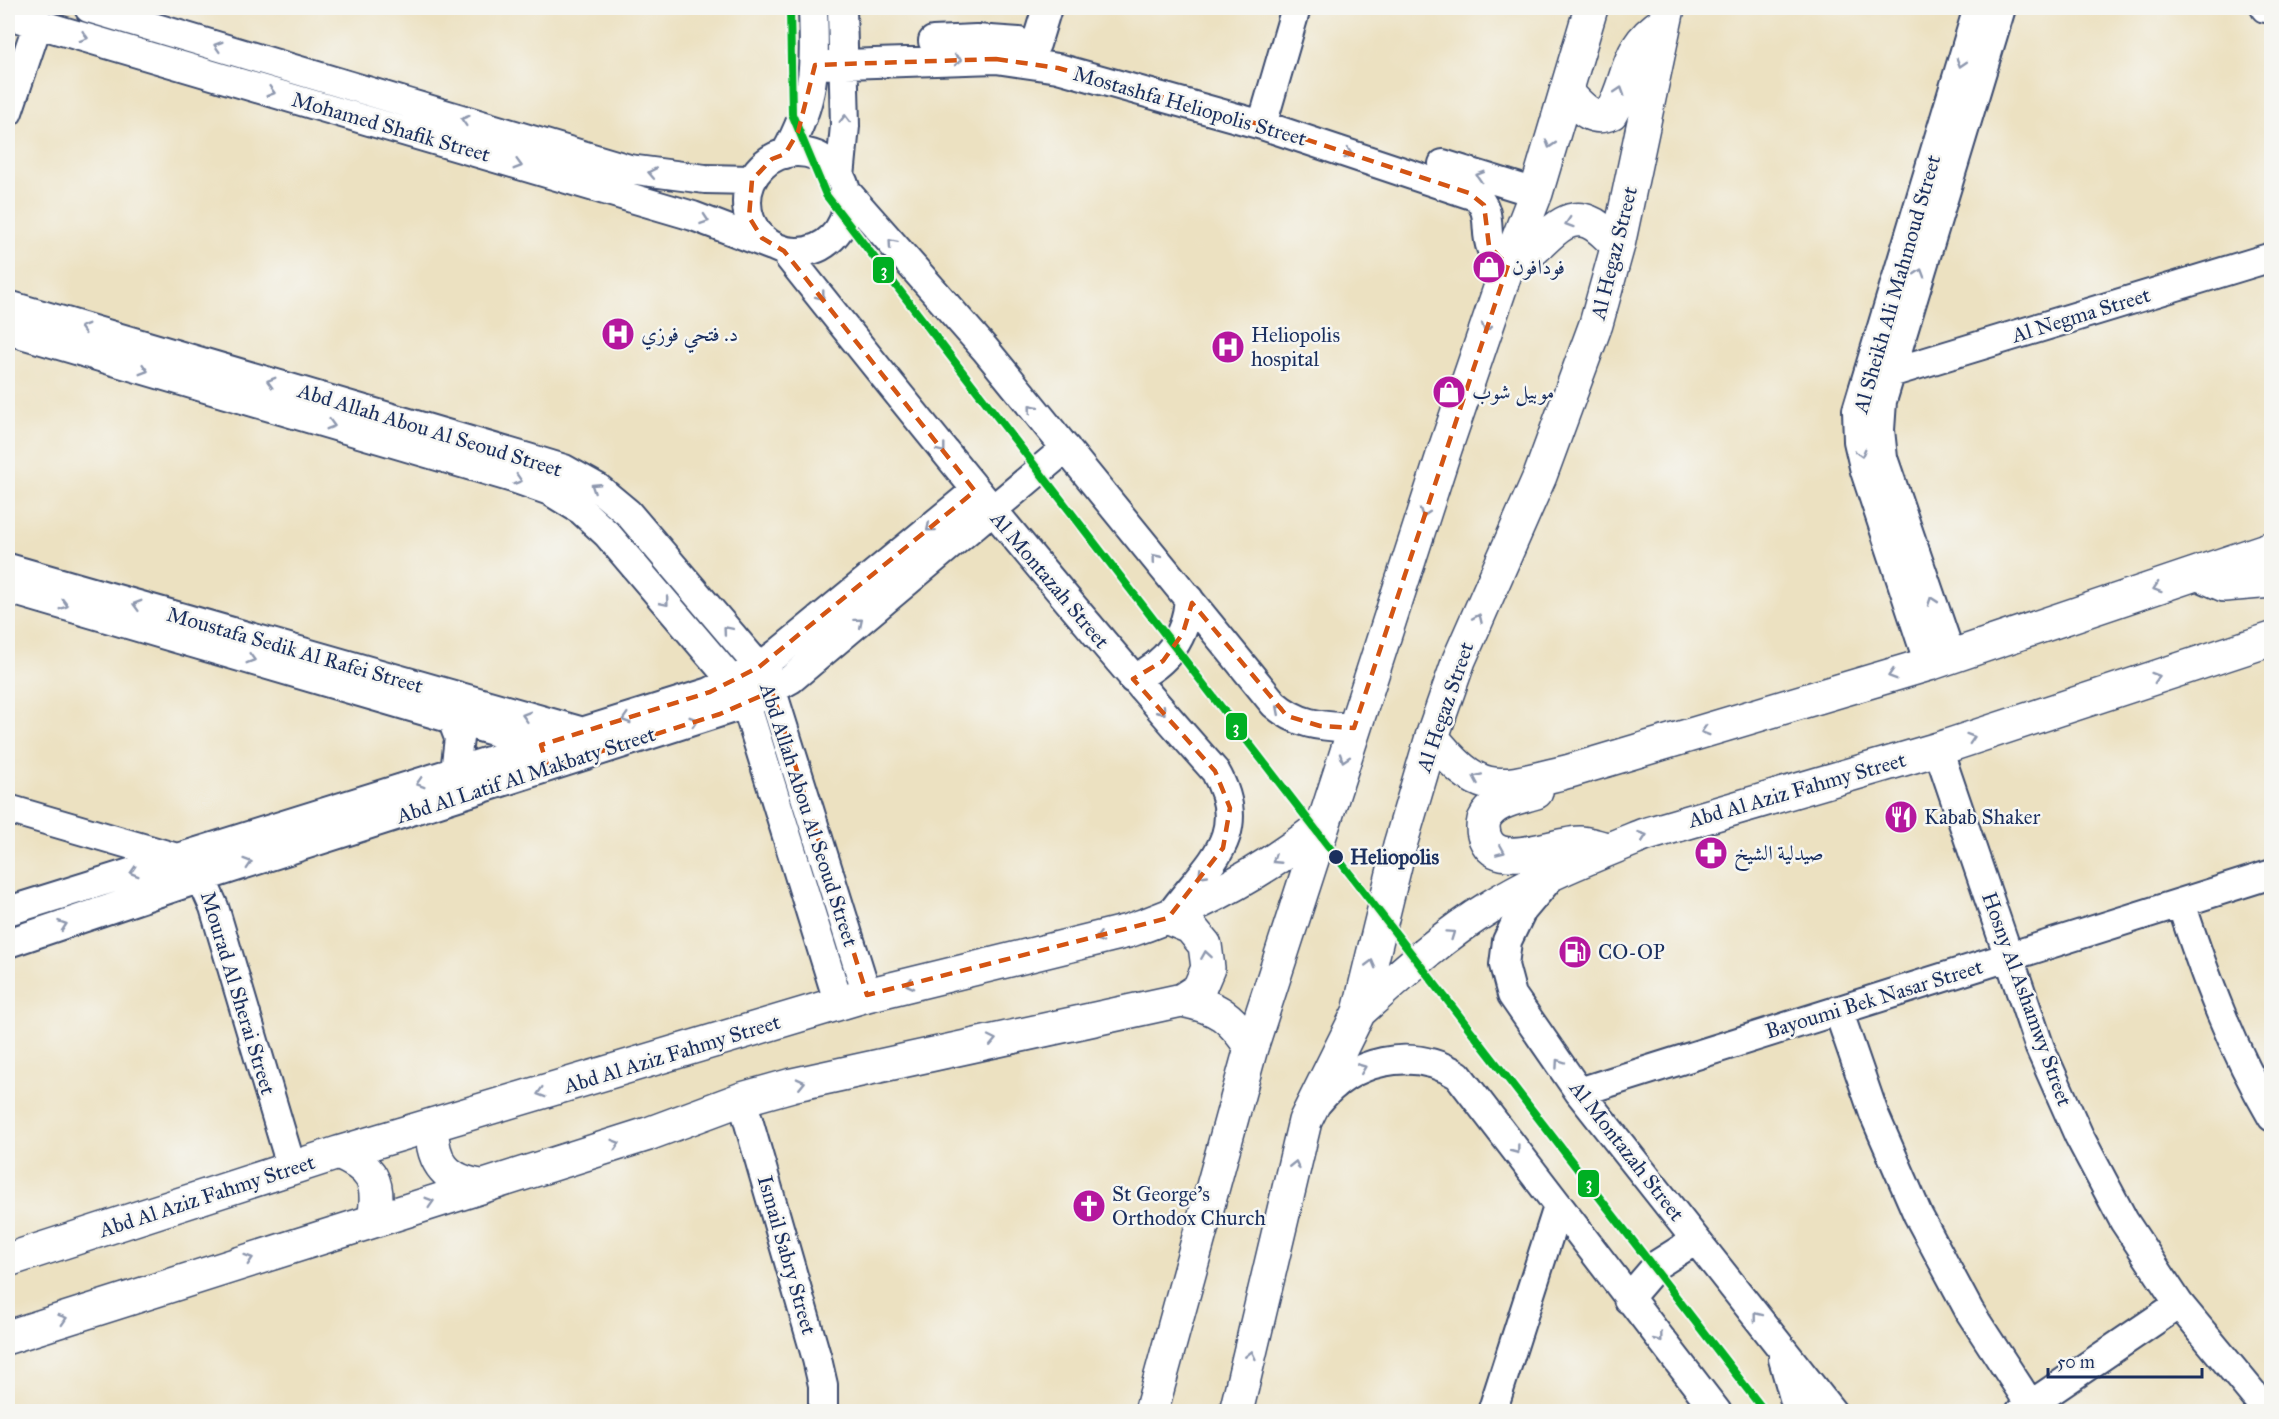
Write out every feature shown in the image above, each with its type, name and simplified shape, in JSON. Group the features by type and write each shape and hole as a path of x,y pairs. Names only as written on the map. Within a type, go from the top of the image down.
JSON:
{"main road":[{"path":"1151,1412 1251,1048 1354,728 1508,265 1536,193 1591,8"},
{"path":"1566,92 1589,115 1600,118 1611,113 1638,45 1666,15"},
{"name":"Al Hegaz Street","path":"1236,1412 1305,1121 1359,1012 1400,845 1432,737 1459,660 1540,476 1570,401 1596,324 1618,245 1666,15"},
{"path":"1508,265 1526,259 1557,228 1573,220 1591,222 1618,245"},
{"path":"1432,737 1462,772 1487,783 1514,784 1570,771 1940,660 2271,548"},
{"path":"2199,574 2224,585 2271,581"},
{"name":"Abd Al Aziz Fahmy Street","path":"1359,1012 1422,955 1491,907 1553,874 1607,850 1644,835 1938,749 2271,639"},
{"path":"1570,771 1545,790 1500,804 1490,811 1484,822 1483,834 1488,845 1498,853 1511,855 1580,843 1607,850"},
{"name":"Abd Al Aziz Fahmy Street","path":"8,1260 338,1153 853,999 1128,931 1168,918 1250,878 1323,825"},
{"path":"8,1336 648,1134 742,1099 842,1073 1182,1000 1199,989 1208,968 1205,945 1190,927 1168,918"},
{"path":"1182,1000 1204,1004 1224,1014 1239,1029 1251,1048"},
{"path":"432,1125 431,1144 437,1161 449,1174 465,1184 482,1186"},
{"path":"338,1153 358,1161 372,1177 378,1198 374,1219"}],"street":[{"name":"Mohamed Shafik Street","path":"88,8 629,169 705,179 752,180"},
{"path":"785,154 807,109 815,55 813,8"},
{"path":"842,8 845,126 843,184 846,213 836,233 818,247 796,252 778,248 754,228 747,204 752,180 772,159 785,154 801,153 817,156 830,165 843,184 985,349 1274,704 1287,716 1303,723 1354,728"},
{"path":"1036,44 1047,8"},
{"path":"1264,117 1296,8"},
{"name":"Al Sheikh Ali Mahmoud Street","path":"1940,660 1865,471 1857,441 1857,410 1978,8"},
{"name":"Al Sheikh Ali Mahmoud Street","path":"1940,660 1883,458 1880,429 1882,401 2001,8"},
{"path":"2265,8 2271,9"},
{"name":"Mohamed Shafik Street","path":"8,15 693,216 778,248"},
{"path":"8,112 38,23"},
{"name":"Mostashfa Heliopolis Street","path":"815,55 844,54 976,39 1036,44 1069,51 1264,117 1474,195 1487,212 1489,246 1499,260 1508,265"},
{"name":"Mostashfa Heliopolis Street","path":"844,54 1027,62 1264,117 1536,193"},
{"name":"Al Montazah Street","path":"778,248 984,501 1133,679 1215,771 1225,788 1230,808 1229,828 1223,848 1168,918"},
{"name":"Al Negma Street","path":"1890,373 2271,257"},
{"name":"Abd Allah Abou Al Seoud Street","path":"8,305 564,469 598,488 628,513 766,679 853,999"},
{"name":"Abd Allah Abou Al Seoud Street","path":"8,330 550,491 581,510 607,534 739,693 853,999"},
{"name":"Abd Al Latif Al Makbaty Street","path":"8,943 201,878 545,756 739,693 766,679 791,679 984,501 1065,448"},
{"name":"Moustafa Sedik Al Rafei Street","path":"8,568 583,732"},
{"name":"Moustafa Sedik Al Rafei Street","path":"8,589 451,717 545,756"},
{"path":"1133,679 1149,672 1174,648 1188,616 1189,599"},
{"name":"Abd Al Latif Al Makbaty Street","path":"8,911 455,772 545,756 583,732 687,700 739,693"},
{"path":"451,717 459,738 459,761 455,772"},
{"name":"Hosny Al Ashamwy Street","path":"1938,749 2040,1048 2079,1136 2124,1221 2179,1304 2268,1412"},
{"name":"Mourad Al Sherai Street","path":"8,808 177,858 201,878 214,906 292,1169"},
{"name":"Al Montazah Street","path":"1553,874 1511,930 1505,952 1506,975 1512,995 1579,1092 1832,1412"},
{"name":"Bayoumi Bek Nasar Street","path":"1579,1092 2271,874"},
{"path":"2181,903 2211,992 2249,1078 2271,1117"},
{"path":"1838,1010 1874,1114 1918,1215 1970,1312 2028,1409 2179,1304"},
{"path":"1305,1121 1314,1106 1337,1082 1367,1065 1399,1059 1415,1059 1445,1067 1458,1075 1628,1299 1718,1410"},
{"name":"Ismail Sabry Street","path":"742,1099 817,1359 823,1385 823,1412"},
{"path":"1492,1412 1558,1207"},
{"path":"1628,1299 1658,1264 1696,1239"},
{"path":"1779,1345 1798,1412"}],"highlighted area":[{"path":"996,59 1058,68 1262,125 1469,193 1484,205 1489,246 1508,265 1354,728 1320,726 1287,716 1192,603 1183,633 1163,661 1133,679 1215,771 1230,808 1223,848 1168,918 867,995 772,691 720,714 548,768 541,745 710,692 759,667 975,491 784,251 762,238 749,217 752,180 772,159 785,154 798,132 815,65"}],"transit line":[{"name":"3","path":"790,8 792,114 826,195 1765,1412"}],"place":[{"name":"فودافون","path":"1489,267"},
{"name":"د. فتحي فوزي","path":"618,334"},
{"name":"Heliopolis hospital","path":"1228,347"},
{"name":"موبيل شوب","path":"1449,392"},
{"name":"Kabab Shaker","path":"1901,817"},
{"name":"صيدلية الشيخ","path":"1711,853"},
{"name":"Heliopolis","path":"1336,857"},
{"name":"CO-OP","path":"1575,952"},
{"name":"St George's Orthodox Church","path":"1089,1206"}]}
